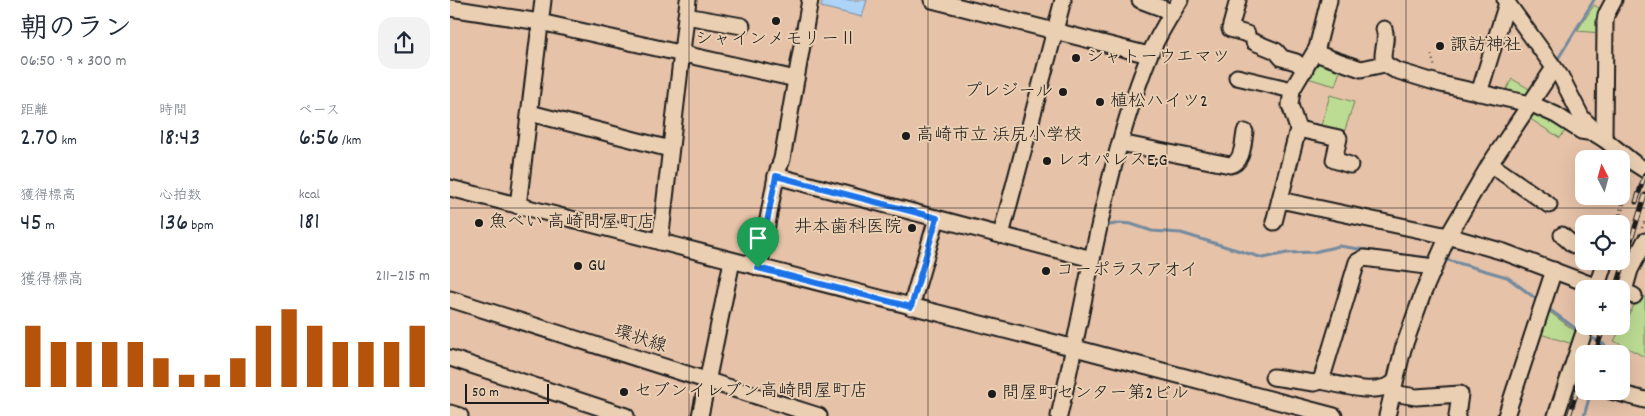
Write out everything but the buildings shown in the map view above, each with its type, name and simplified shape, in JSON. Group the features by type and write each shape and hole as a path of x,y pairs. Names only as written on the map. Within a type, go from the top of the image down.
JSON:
{"street":[{"path":"518,206 543,0"},
{"path":"660,242 688,0"},
{"path":"758,268 776,176 782,159 810,0"},
{"path":"932,0 1149,55"},
{"path":"1001,235 1062,0"},
{"path":"1140,0 1167,8"},
{"path":"1059,416 1075,348 1101,211 1120,143 1149,55 1167,8 1180,0"},
{"path":"1238,0 1230,29 1276,51 1282,58 1296,62 1305,70"},
{"path":"1274,222 1298,129 1290,105 1292,90 1318,48 1330,0"},
{"path":"1604,139 1605,22 1606,14 1614,0"},
{"path":"1506,2 1561,77 1582,118 1604,139 1639,166"},
{"path":"1479,93 1506,2"},
{"path":"450,8 478,6 540,22 796,79"},
{"path":"686,16 742,26"},
{"path":"1384,29 1387,36 1383,58 1385,64 1395,70 1441,84 1534,105 1556,115 1581,131 1594,133 1604,139"},
{"path":"1314,53 1361,69 1385,64"},
{"path":"1388,416 1403,349 1434,267 1448,236 1490,164 1554,68"},
{"path":"1236,77 1292,90"},
{"path":"530,113 670,149"},
{"path":"1298,129 1339,138 1334,160 1350,164"},
{"path":"1120,143 1230,165 1236,164 1239,159 1245,132"},
{"path":"1490,164 1549,205"},
{"path":"776,176 1092,259"},
{"path":"450,188 1334,416"},
{"path":"1280,200 1448,236 1504,252 1578,280"},
{"path":"911,307 937,218"},
{"path":"1562,235 1575,245"},
{"path":"1634,296 1624,291 1630,270 1645,241"},
{"path":"1321,381 1357,262 1364,258 1434,267"},
{"path":"700,416 732,261"},
{"path":"1506,416 1554,270"},
{"name":"環状線","path":"450,299 819,416"},
{"path":"1556,416 1583,335"},
{"path":"450,358 626,416"},
{"path":"1273,377 1314,383 1321,381 1374,390 1394,387 1416,397 1460,394 1457,416"},
{"path":"1630,396 1645,400"},
{"path":"450,413 459,416"}],"path":[{"path":"1619,215 1628,181 1639,166"}],"green space":[{"path":"1594,5 1603,11 1601,33 1577,31"},
{"path":"1318,57 1342,65 1335,86 1307,78"},
{"path":"1512,79 1533,91 1527,100 1504,94"},
{"path":"1330,95 1354,102 1343,136 1320,129"},
{"path":"1533,107 1569,125 1560,138 1527,117"},
{"path":"1640,295 1645,297 1645,357 1630,349 1630,345 1622,345 1614,341 1617,335 1630,335 1630,313"},
{"path":"1547,310 1575,331 1575,335 1579,335 1576,345 1540,334"}],"water":[{"path":"823,0 867,0 862,17 821,7"}],"waterway":[{"path":"1556,62 1594,0"},
{"path":"1105,226 1120,223 1131,224 1152,231 1181,233 1263,258 1287,253 1314,252 1339,246 1393,254"},
{"path":"1399,255 1433,258"},
{"path":"1444,259 1507,277 1539,301"},
{"path":"1546,307 1575,328"},
{"path":"1587,335 1605,345"},
{"path":"1584,416 1588,400"}],"railway":[{"path":"1636,202 1645,174"},
{"path":"1619,280 1645,195"},
{"path":"1598,345 1601,335"},
{"path":"1569,416 1575,397"}],"place":[{"name":"シャインメモリーⅡ","path":"776,21"},
{"name":"諏訪神社","path":"1440,46"},
{"name":"シャトーウエマツ","path":"1076,58"},
{"name":"プレジール","path":"1063,92"},
{"name":"植松ハイツ2","path":"1100,102"},
{"name":"高崎市立 浜尻小学校","path":"906,136"},
{"name":"レオパレスE,G","path":"1047,161"},
{"name":"魚べい 高崎問屋町店","path":"479,223"},
{"name":"井本歯科医院","path":"912,228"},
{"name":"GU","path":"578,266"},
{"name":"コーポラスアオイ","path":"1046,271"},
{"name":"セブンイレブン高崎問屋町店","path":"624,392"},
{"name":"問屋町センター第2ビル","path":"992,394"}],"route":[{"path":"776,176 937,218 911,307 758,268 776,176"}]}
